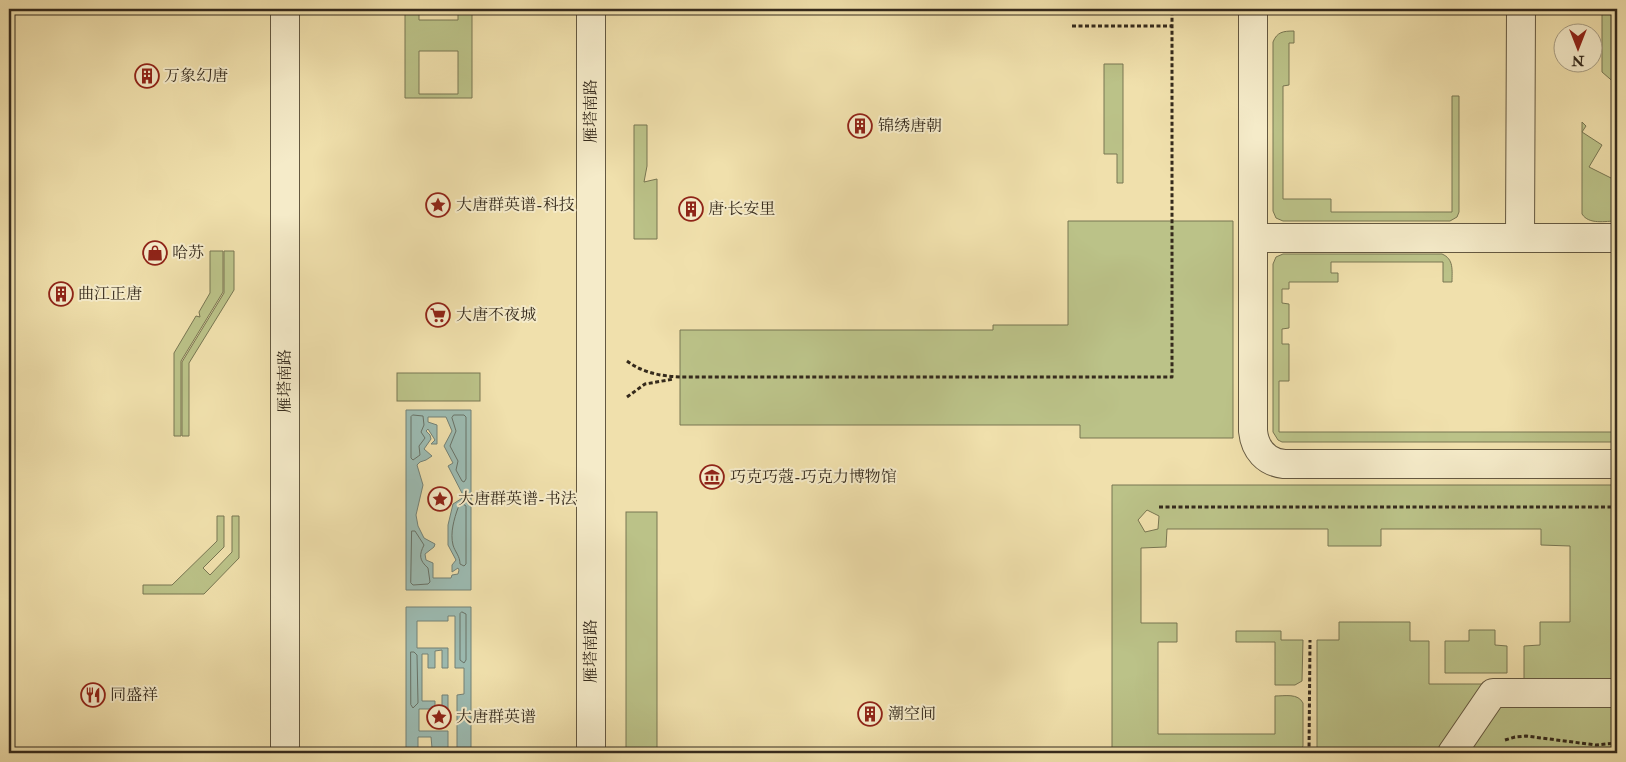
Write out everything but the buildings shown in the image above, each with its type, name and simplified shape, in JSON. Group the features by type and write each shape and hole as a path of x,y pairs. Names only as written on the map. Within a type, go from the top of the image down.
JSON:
{"street":[{"name":"雁塔南路","path":"285,9 285,753"},
{"name":"雁塔南路","path":"591,9 591,753"},
{"path":"1253,9 1253,431 1258,449 1273,462 1284,464 1617,464"},
{"path":"1520,9 1520,238"},
{"path":"1253,238 1617,238"},
{"path":"1452,753 1493,692 1617,692"}],"path":[{"path":"624,357 646,371 662,376 680,378 1172,378 1172,9"},
{"path":"1072,26 1172,26"},
{"path":"1159,507 1612,507"},
{"path":"1309,753 1310,640"},
{"path":"1501,744 1515,737 1526,736 1596,745 1617,743"}],"green space":[{"path":"405,9 419,9 419,20 458,20 458,9 472,9 472,98 405,98","holes":["419,51 458,51 458,94 419,94"]},
{"path":"1602,9 1617,9 1617,85 1602,72 1604,72 1604,22 1602,22"},
{"path":"1294,31 1294,43 1289,43 1289,85 1283,86 1283,199 1331,199 1331,212 1452,212 1452,96 1459,96 1459,212 1457,217 1450,221 1283,221 1276,218 1273,211 1273,42 1276,36 1281,33"},
{"path":"1104,64 1123,64 1123,183 1117,183 1117,154 1104,154"},
{"path":"1582,122 1586,126 1582,132"},
{"path":"634,125 647,125 647,166 644,182 657,179 657,239 634,239"},
{"path":"1582,132 1602,145 1589,167 1617,181 1617,221 1593,221 1582,214"},
{"path":"1068,221 1233,221 1233,438 1080,438 1080,425 680,425 680,330 993,330 993,325 1068,325"},
{"path":"210,251 223,251 223,292 181,361 181,436 174,436 174,353 196,316 200,317 199,312 210,293"},
{"path":"224,251 234,251 234,290 189,363 189,436 182,436 182,362 224,293"},
{"path":"1283,254 1442,254 1449,259 1452,269 1452,282 1443,282 1443,262 1331,262 1331,273 1338,273 1338,282 1289,282 1289,289 1282,289 1282,303 1289,304 1289,328 1282,329 1282,344 1289,344 1289,381 1279,381 1279,432 1617,432 1617,442 1282,442 1278,440 1273,432 1273,264 1276,257"},
{"path":"397,373 480,373 480,401 397,401"},
{"path":"1112,485 1617,485 1617,507 1612,508 1612,677 1609,681 1524,684 1524,646 1540,645 1540,622 1570,622 1570,546 1541,545 1541,529 1381,529 1381,546 1328,546 1328,529 1167,529 1166,547 1141,548 1141,623 1177,623 1177,642 1158,642 1158,734 1275,734 1275,696 1291,696 1298,698 1303,703 1303,746 1296,753 1112,753","holes":["1147,510 1159,516 1158,529 1145,532 1138,520"]},
{"path":"626,512 657,512 657,753 626,753"},
{"path":"217,516 224,516 224,547 203,568 210,575 232,552 232,516 239,516 239,558 204,594 143,594 143,585 172,585 217,541"},
{"path":"1339,622 1410,622 1410,641 1429,641 1429,684 1488,684 1438,753 1324,753 1317,747 1317,640 1339,640"},
{"path":"1469,630 1495,630 1495,645 1507,646 1507,673 1445,673 1445,641 1469,641"},
{"path":"1236,631 1281,631 1281,640 1303,640 1302,681 1295,685 1275,685 1275,642 1236,642"},
{"path":"1497,702 1617,702 1617,753 1462,753"}],"water":[{"path":"406,410 471,410 471,590 406,590","holes":["428,417 446,417 452,431 444,446 453,463 448,466 464,497 453,504 448,525 448,545 456,560 452,565 452,572 458,568 459,570 458,574 452,575 451,578 433,578 433,563 426,560 425,554 435,544 424,538 418,526 416,515 423,485 417,465 432,456 424,449 431,439 426,431 428,429 435,440 431,444 437,444 437,425 428,422"]},
{"path":"406,607 471,607 471,753 465,753 465,748 457,748 457,695 464,694 464,668 455,668 455,616 448,616 448,621 417,621 417,648 448,648 448,668 442,668 442,650 435,651 435,668 428,668 428,654 422,654 422,701 435,701 435,706 442,706 442,695 448,695 448,709 419,709 419,731 448,731 448,748 432,748 431,737 418,737 418,753 406,753"}],"place":[{"name":"万象幻唐","path":"147,76"},
{"name":"锦绣唐朝","path":"860,126"},
{"name":"大唐群英谱-科技","path":"438,205"},
{"name":"唐·长安里","path":"691,209"},
{"name":"哈苏","path":"155,253"},
{"name":"曲江正唐","path":"61,294"},
{"name":"大唐不夜城","path":"438,315"},
{"name":"巧克巧蔻-巧克力博物馆","path":"712,477"},
{"name":"大唐群英谱-书法","path":"440,499"},
{"name":"同盛祥","path":"93,695"},
{"name":"潮空间","path":"870,714"},
{"name":"大唐群英谱","path":"439,717"}]}
